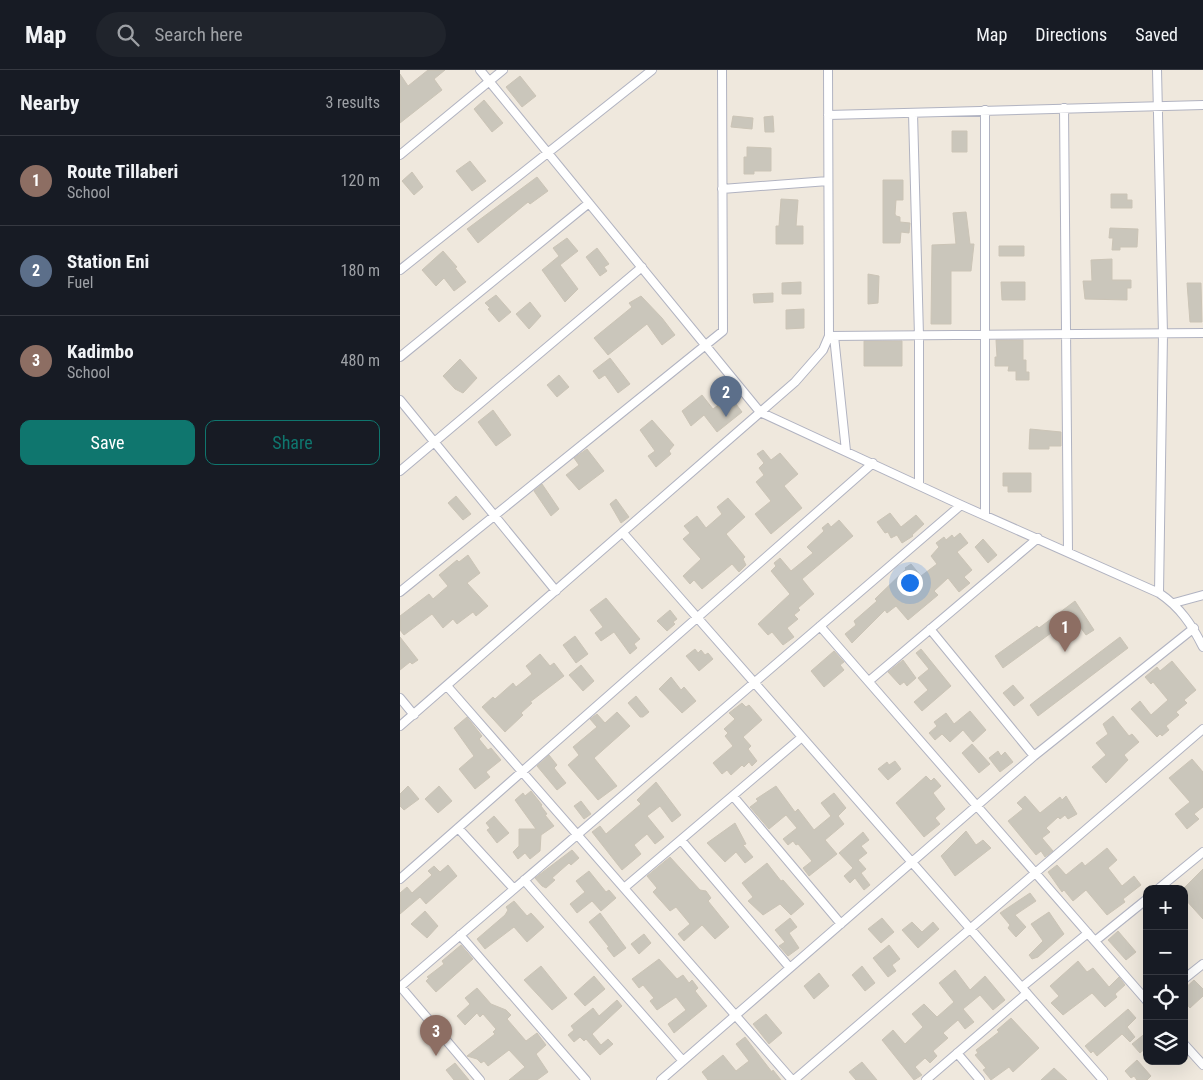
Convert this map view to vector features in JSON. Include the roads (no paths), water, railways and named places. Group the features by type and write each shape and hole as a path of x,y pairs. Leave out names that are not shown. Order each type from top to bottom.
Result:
{"street":[{"path":"480,70 760,412 961,505 1159,593 1174,603 1194,628 1203,647"},
{"path":"400,155 503,70"},
{"path":"400,270 652,70"},
{"path":"400,592 723,332 722,70"},
{"path":"828,70 828,181 832,336 846,451"},
{"path":"1157,70 1163,334 1159,593"},
{"path":"828,115 1158,104 1203,105"},
{"path":"1064,108 1068,551"},
{"path":"985,110 985,515"},
{"path":"913,113 920,336 919,484"},
{"path":"722,189 828,181"},
{"path":"400,357 589,203"},
{"path":"400,471 642,267"},
{"path":"832,336 1203,333"},
{"path":"400,726 795,382 823,350 832,336"},
{"path":"400,400 556,590"},
{"path":"400,879 873,463"},
{"path":"480,1080 400,986 961,505"},
{"path":"623,532 1103,1080"},
{"path":"869,681 1038,538"},
{"path":"1174,603 1203,595"},
{"path":"820,626 1143,996"},
{"path":"661,1080 1034,756 1194,628"},
{"path":"930,629 1034,756"},
{"path":"447,686 793,1080 1203,729"},
{"path":"400,698 414,714"},
{"path":"624,888 802,737"},
{"path":"733,796 841,924"},
{"path":"458,828 514,889"},
{"path":"681,840 790,968"},
{"path":"1163,885 1203,852"},
{"path":"524,880 683,1061"},
{"path":"1095,941 1143,901"},
{"path":"926,1080 1088,933"},
{"path":"460,935 586,1080"},
{"path":"1188,976 1203,964"},
{"path":"1188,1048 1203,1065"},
{"path":"957,1053 980,1080"}],"place":[{"name":"Station Eni","path":"726,417"},
{"name":"Route Tillaberi","path":"1065,652"},
{"name":"Kadimbo","path":"436,1056"}]}
